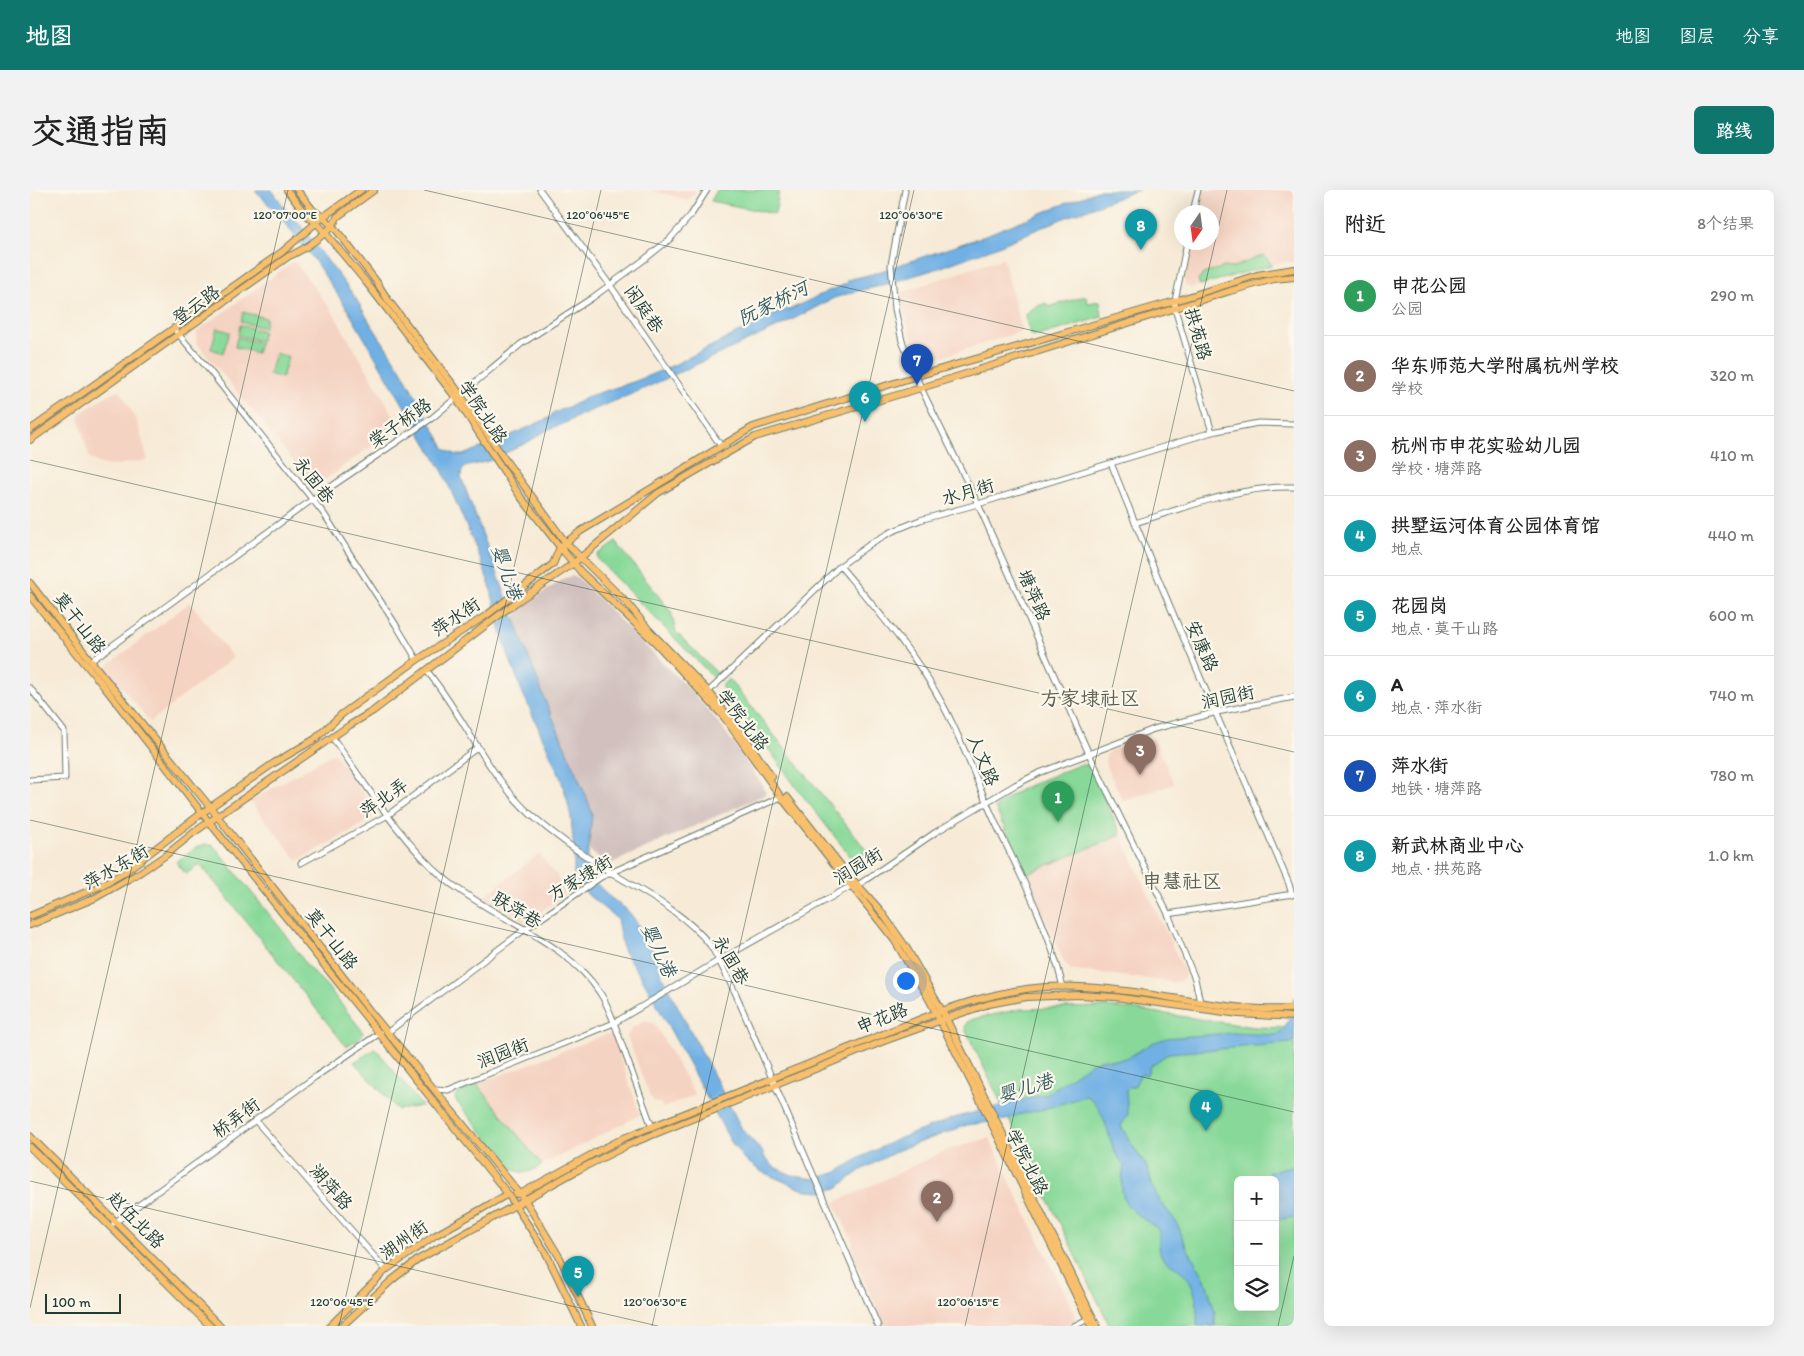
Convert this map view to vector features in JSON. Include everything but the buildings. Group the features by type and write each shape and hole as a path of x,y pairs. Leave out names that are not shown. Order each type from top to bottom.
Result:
{"main road":[{"name":"学院北路","path":"287,190 306,215 317,223 366,282 458,396"},
{"name":"学院北路","path":"297,190 313,210 332,226 376,281 574,563 707,694 781,797 855,885 880,910 906,947 942,1010 943,1019 977,1094 1097,1326"},
{"name":"登云路","path":"30,430 288,247 323,217 361,190"},
{"name":"登云路","path":"30,440 289,256 298,253 312,243 336,222 337,217 374,190"},
{"name":"萍水街","path":"202,813 274,763 315,739 342,714 417,660 487,615 553,564 563,545 581,531 753,427 1257,275 1294,269"},
{"name":"萍水街","path":"210,822 332,737 373,711 515,603 574,563 658,493 755,437 921,388 1239,289 1274,279 1294,277"},
{"name":"学院北路","path":"563,545 580,558 628,604 745,737 784,794 846,872 895,941 935,1013 943,1019 989,1105 995,1126 1089,1323"},
{"name":"莫干山路","path":"30,583 388,1032 525,1200 563,1264 592,1326"},
{"name":"莫干山路","path":"30,596 508,1194 546,1253 581,1326"},
{"name":"萍水东街","path":"30,916 98,887 122,874 202,813"},
{"name":"萍水东街","path":"30,925 95,898 166,855 210,822"},
{"name":"申花路","path":"508,1194 520,1194 600,1150 652,1127 942,1010 1017,990 1063,987 1117,989 1200,1002 1262,1009 1291,1009"},
{"name":"申花路","path":"516,1205 608,1154 884,1041 989,1004 1026,997 1115,996 1222,1013 1294,1017"},
{"name":"赵伍北路","path":"30,1136 220,1326"},
{"name":"赵伍北路","path":"30,1147 210,1326"},
{"name":"湖州街","path":"330,1326 386,1270 434,1236 508,1194"},
{"name":"湖州街","path":"342,1326 392,1280 419,1260 516,1205"}],"street":[{"name":"闲庭巷","path":"540,190 610,284 722,446"},
{"name":"棠子桥路","path":"91,661 313,499 406,437 432,418 521,344 592,298 670,239 691,215 707,190"},
{"name":"塘萍路","path":"905,190 891,265 902,341 921,388 978,504 1090,754 1168,914 1195,978 1200,1002"},
{"path":"1195,205 1198,190"},
{"name":"拱苑路","path":"1185,250 1175,309 1212,432"},
{"name":"永固巷","path":"174,329 313,499 351,555 417,660"},
{"name":"水月街","path":"707,694 840,566 873,542 891,532 920,520 1212,432 1258,423 1294,424"},
{"name":"安康路","path":"1111,463 1293,894"},
{"path":"1135,523 1255,489 1294,487"},
{"name":"人文路","path":"840,566 907,648 944,706 986,803 1029,892 1057,963 1063,987"},
{"name":"永固巷","path":"427,671 506,787 529,812 583,853 662,903 689,925 710,946 734,992 878,1326"},
{"path":"30,688 64,731 65,778 30,780"},
{"name":"润园街","path":"435,1089 448,1090 614,1023 718,961 855,885 936,832 1015,785 1039,773 1154,729 1217,712 1294,697"},
{"name":"联萍巷","path":"332,737 388,815 422,858 445,879 474,900 566,956 584,973 600,993 614,1023 652,1127"},
{"name":"萍北弄","path":"301,863 388,815 478,747"},
{"name":"方家埭街","path":"388,1032 524,930 601,877 781,797"},
{"path":"1168,914 1293,894"},
{"name":"桥弄街","path":"110,1226 380,1033"},
{"path":"445,1101 448,1090"},
{"name":"湖萍路","path":"256,1121 386,1270"},
{"path":"1074,1326 1089,1323"}],"shaded area":[{"path":"652,190 696,190 688,200"},
{"path":"1203,190 1294,190 1294,262 1283,262 1191,288 1185,285 1184,278 1190,250 1219,250 1219,205 1200,205"},
{"path":"1003,258 1022,331 919,364 899,293"},
{"path":"294,261 332,311 400,426 320,483 313,483 309,480 196,342 196,332"},
{"path":"119,389 137,421 148,460 109,466 98,463 89,457 79,414"},
{"path":"573,576 578,578 695,695 725,731 763,786 766,792 764,795 612,863 606,863 584,847 512,624 519,609 565,578"},
{"path":"190,602 233,658 150,722 106,667"},
{"path":"1154,738 1174,784 1123,801 1106,766 1107,754 1111,750"},
{"path":"334,753 373,807 373,815 365,823 298,861 250,801"},
{"path":"1121,835 1185,973 1184,978 1180,981 1173,982 1071,970 1064,962 1026,874"},
{"path":"539,854 556,874 565,894 526,923 480,900"},
{"path":"645,1021 654,1023 695,1095 663,1108 660,1103 656,1103 650,1097 627,1036 632,1028"},
{"path":"607,1034 613,1036 640,1115 542,1165 477,1084"},
{"path":"989,1138 1074,1312 1074,1323 1068,1326 885,1326 854,1258 853,1242 834,1203 947,1150"}],"green space":[{"path":"717,190 779,190 775,214 711,201"},
{"path":"1264,255 1272,265 1200,285 1198,281 1203,274 1224,267 1231,268"},
{"path":"1086,296 1088,303 1100,301 1102,317 1038,336 1031,335 1026,317 1027,313 1033,308 1046,303 1048,307"},
{"path":"243,312 266,318 264,328 241,322"},
{"path":"240,325 263,331 261,341 238,335"},
{"path":"217,328 230,332 223,353 211,349"},
{"path":"237,337 260,343 257,353 235,347"},
{"path":"275,353 288,357 282,378 269,374"},
{"path":"616,542 671,612 676,632 718,674 714,678 598,560 597,555"},
{"path":"729,679 876,862 861,864 854,861 721,686"},
{"path":"1079,765 1086,765 1091,768 1121,835 1026,874 995,808 1024,788"},
{"path":"206,844 214,846 282,930 308,967 326,985 361,1029 363,1033 359,1039 346,1046 200,864 186,874 176,862 195,848"},
{"path":"1103,1007 1132,1009 1253,1027 1294,1028 1294,1326 1110,1326 966,1031 965,1026 968,1021 1021,1009"},
{"path":"375,1049 422,1106 398,1110 354,1062"},
{"path":"477,1084 542,1165 529,1172 514,1170 457,1102 455,1097 457,1094"}],"water":[{"path":"255,190 272,190 286,210 298,222 355,297 400,368 445,449 457,455 463,455 551,417 552,414 586,397 636,381 674,365 775,314 786,309 789,310 846,284 847,280 872,274 973,240 1100,190 1138,190 936,269 834,298 782,325 639,391 549,429 492,460 465,467 461,477 545,700 589,803 592,814 587,865 588,875 633,917 656,956 663,978 742,1129 774,1167 792,1175 815,1179 837,1172 861,1157 898,1139 957,1117 1046,1094 1090,1064 1103,1059 1118,1060 1129,1057 1152,1043 1167,1038 1231,1033 1274,1035 1281,1033 1288,1022 1294,997 1294,1040 1291,1043 1169,1053 1150,1066 1147,1075 1141,1074 1134,1087 1129,1087 1126,1091 1128,1114 1121,1126 1145,1163 1150,1175 1151,1185 1160,1201 1177,1223 1184,1242 1205,1279 1215,1311 1215,1326 1197,1326 1197,1304 1190,1282 1181,1271 1162,1257 1159,1247 1159,1230 1134,1212 1125,1201 1122,1189 1124,1165 1115,1152 1101,1113 1092,1100 1086,1096 1017,1115 1006,1120 967,1125 899,1150 861,1170 837,1188 823,1192 806,1191 762,1172 745,1160 731,1142 645,983 623,950 617,919 588,895 574,877 571,817 561,779 521,689 501,632 490,586 480,558 443,472 346,307 312,257 282,219"},
{"path":"1294,1165 1294,1217 1279,1219 1279,1176 1269,1176 1269,1172"}],"place":[{"name":"新武林商业中心","path":"1141,250"},
{"name":"萍水街","path":"917,385"},
{"name":"A","path":"865,422"},
{"name":"杭州市申花实验幼儿园","path":"1140,775"},
{"name":"申花公园","path":"1058,822"},
{"name":"拱墅运河体育公园体育馆","path":"1206,1131"},
{"name":"华东师范大学附属杭州学校","path":"937,1222"},
{"name":"花园岗","path":"578,1297"}],"district":[{"name":"方家埭社区","path":"1090,698"},
{"name":"申慧社区","path":"1182,881"}],"water label":[{"name":"阮家桥河","path":"773,303"},
{"name":"婴儿港","path":"507,572"},
{"name":"婴儿港","path":"659,950"},
{"name":"婴儿港","path":"1025,1088"}]}
